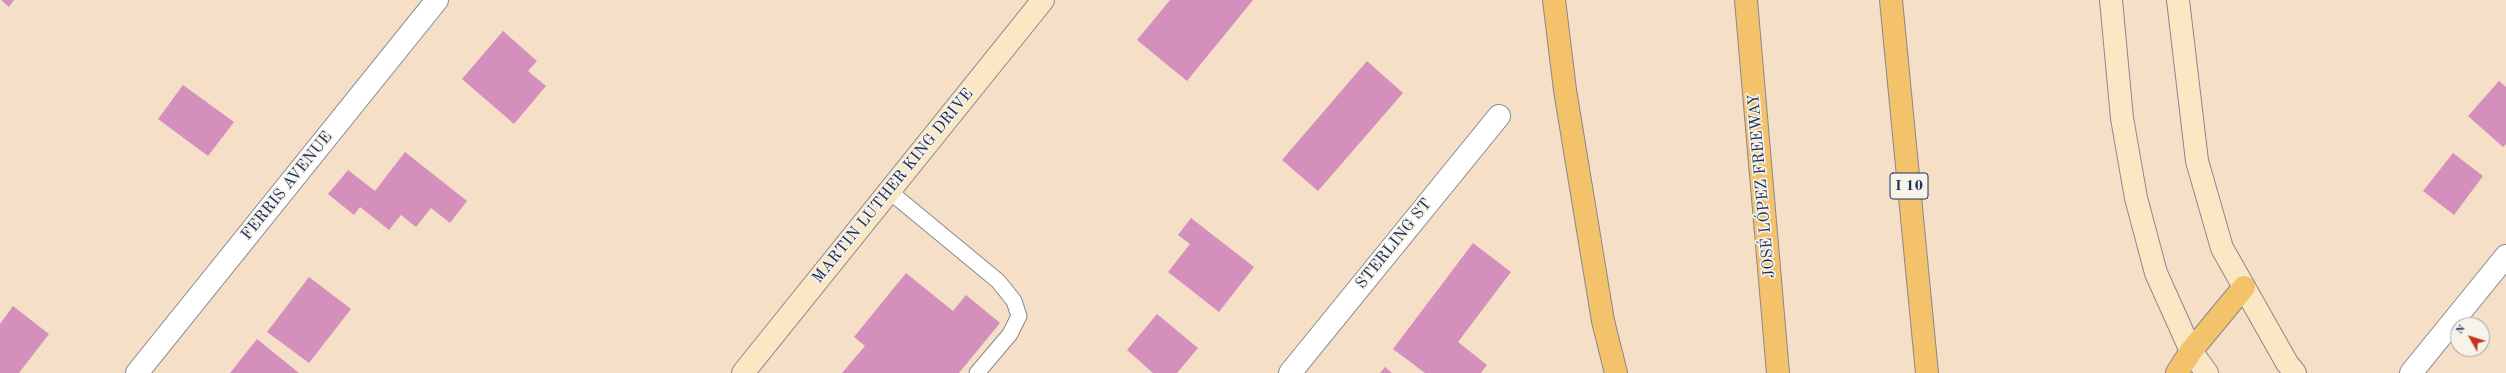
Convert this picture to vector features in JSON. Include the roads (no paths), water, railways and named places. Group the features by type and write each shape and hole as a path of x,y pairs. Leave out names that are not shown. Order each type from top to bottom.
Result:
{"highway":[{"path":"1554,0 1565,90 1603,321 1616,373"},
{"name":"JOSÉ LÓPEZ FREEWAY","path":"1746,0 1778,373"},
{"name":"I 10","path":"1891,0 1927,373"},
{"path":"2177,373 2191,351 2244,287"}],"main road":[{"name":"MARTIN LUTHER KING DRIVE","path":"743,373 1043,0"},
{"path":"2111,0 2122,118 2136,198 2156,273 2191,351 2207,373"},
{"path":"2178,0 2197,161 2222,248 2294,373"}],"street":[{"name":"FERRIS AVENUE","path":"137,373 437,0"},
{"name":"STERLING ST","path":"1290,373 1499,116"},
{"path":"2411,373 2506,256"}],"lane":[{"path":"889,191 998,281 1014,301 1019,316 1010,334 976,373"}]}
